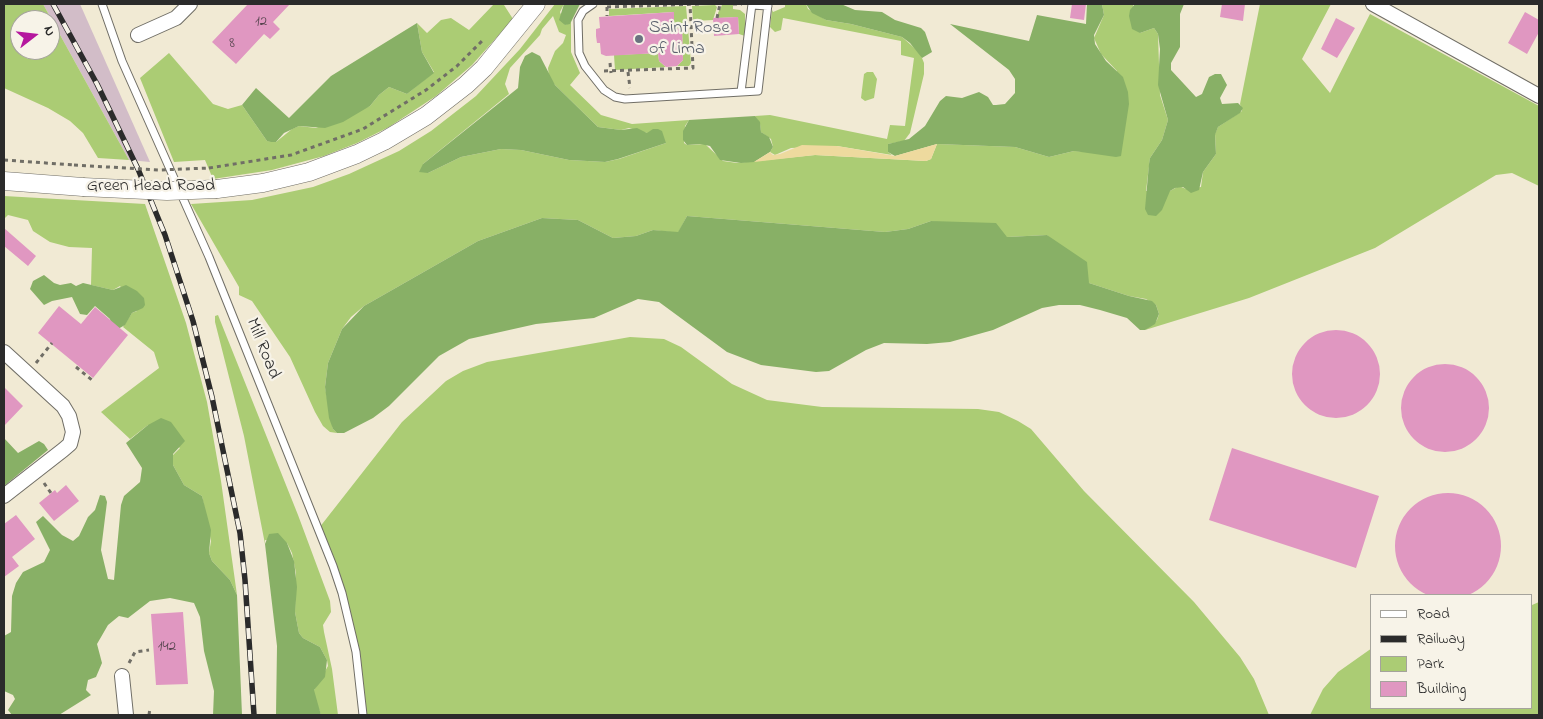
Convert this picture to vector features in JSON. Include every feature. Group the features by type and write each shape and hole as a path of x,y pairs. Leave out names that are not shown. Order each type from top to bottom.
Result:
{"street":[{"path":"138,35 176,18 190,4"},
{"name":"Green Head Road","path":"4,181 168,191 263,183 309,172 357,154 384,141 426,116 466,85 484,68 536,4"},
{"path":"1373,4 1539,96"},
{"path":"4,352 63,406 69,416 73,432 70,444 4,496"},
{"path":"122,676 126,715"}],"lane":[{"name":"Mill Road","path":"102,4 122,61 212,266 328,551 342,593 351,629 363,715"},
{"path":"593,4 583,11 578,20 577,34 580,58 607,93 619,98 631,98 741,92 758,91 768,5 752,4 741,92"}],"path":[{"path":"599,67 605,73 693,68 690,4"},
{"path":"607,16 606,5 699,4"},
{"path":"716,18 720,4"},
{"path":"4,160 152,170 209,168 291,154 363,129 426,90 457,66 486,36"},
{"path":"692,47 700,47"},
{"path":"610,63 610,73"},
{"path":"628,72 631,98"},
{"path":"28,373 52,344"},
{"path":"76,367 92,380 94,378"},
{"path":"122,676 134,652 149,650"},
{"path":"149,715 150,708"}],"shaded area":[{"path":"43,4 80,4 150,162 129,160 60,35 60,10 46,10"}],"green space":[{"path":"4,4 43,4 46,10 10,10 10,60 60,60 60,35 129,160 98,158 83,133 70,121 48,108 4,88"},
{"path":"494,4 504,5 513,19 472,65 436,96 389,127 357,143 324,156 272,170 213,179 205,160 174,162 140,78 169,53 213,104 228,109 242,105 267,141 276,142 292,129 299,126 316,128 370,106 389,87 407,94 434,72 422,52 417,23 427,33 441,20 451,18 469,30"},
{"path":"555,4 564,4 560,12 565,25 571,22 571,52 580,73 570,85 601,115 632,124 689,120 685,126 684,143 687,145 705,144 723,161 737,163 815,155 926,161 931,159 937,144 1015,147 1049,157 1074,151 1089,152 1117,71 1101,54 1094,38 1104,15 1102,4 1135,4 1133,5 1140,33 1154,28 1158,34 1160,95 1168,120 1162,140 1150,158 1146,191 1170,191 1179,186 1186,189 1201,187 1203,172 1216,154 1215,134 1218,127 1242,111 1240,104 1260,4 1331,4 1302,59 1330,93 1370,14 1539,106 1539,186 1512,173 1496,175 1375,248 1249,298 1145,330 1157,320 1159,314 1156,305 1146,299 1129,296 1089,283 1047,235 1007,237 931,221 908,229 885,232 687,216 678,233 653,230 636,236 613,238 578,220 542,218 478,241 364,306 351,317 342,329 328,363 325,387 333,429 337,433 330,432 323,426 315,412 290,357 252,301 239,295 239,287 191,204 252,200 313,187 349,174 399,151 431,131 476,96 520,49","holes":["553,16 559,32 566,35 563,43 555,51 548,68 549,78 555,85 598,127 621,130 629,128 647,133 666,143 605,162 569,160 521,150 501,149 461,157 428,173 423,164 509,94 505,84 510,68 540,35 542,29"]},
{"path":"564,4 580,4 570,24 565,25 559,20"},
{"path":"785,4 806,4 808,9 826,20 851,24 902,37 920,53 924,63 924,74 910,133 904,141 888,144 888,152 892,155 837,146 791,148 775,155 770,152 773,147 771,139 761,132 760,124 755,116 770,115 887,139 890,125 905,126 914,58 901,55 901,41 783,18 781,30 775,32 770,27 772,10 773,12 785,7"},
{"path":"806,4 841,4 855,10 882,12 895,20 921,28 925,32 932,52 922,58 910,43 902,37 851,24 826,20 812,13"},
{"path":"1087,4 1102,4 1104,15 1094,35 1095,44 1106,61 1123,77 1128,92 1129,104 1121,156 1116,157 1074,151 1049,157 1015,147 937,144 895,156 888,152 888,144 909,139 925,126 940,101 946,96 962,98 979,92 988,97 993,105 996,105 1005,104 1015,93 1015,79 1009,70 950,24 1029,41 1037,15 1086,24"},
{"path":"1135,4 1184,4 1180,14 1180,47 1171,63 1171,70 1196,97 1202,94 1209,77 1221,74 1227,85 1220,98 1222,104 1238,103 1243,108 1240,113 1218,127 1215,135 1216,154 1203,172 1199,190 1191,193 1183,187 1170,191 1162,210 1156,216 1148,215 1145,209 1149,164 1150,158 1162,140 1168,120 1158,85 1160,49 1158,34 1154,28 1140,33 1132,29 1129,16 1130,10"},
{"path":"715,5 717,7 713,20 693,21 692,6"},
{"path":"722,5 733,5 733,9 740,10 745,14 745,36 739,34 738,17 718,18"},
{"path":"686,6 691,63 689,66 677,66 683,60 682,28 674,29 674,12 609,16 609,9"},
{"path":"417,23 422,52 434,73 407,94 389,87 370,106 343,122 325,128 299,126 284,133 276,142 267,141 242,105 256,88 289,118 331,76"},
{"path":"532,52 540,56 555,85 598,127 621,130 637,128 647,133 653,129 658,129 662,131 666,143 605,162 569,160 521,150 501,149 461,157 428,173 419,172 423,164 518,88 520,67 525,56"},
{"path":"658,53 659,61 666,67 615,70 614,55"},
{"path":"873,72 877,79 874,98 865,101 861,98 864,74"},
{"path":"755,116 760,122 761,132 769,137 773,147 770,152 754,162 741,163 720,160 710,146 700,144 687,145 683,140 683,131 689,120"},
{"path":"4,196 145,204 186,323 207,402 221,481 237,595 230,580 212,561 209,553 211,541 202,496 184,485 173,465 173,455 180,448 148,425 130,439 101,412 159,368 154,352 123,327 132,313 137,311 120,286 113,290 91,285 92,248 69,247 50,242 33,231 28,220 8,215 4,219"},
{"path":"687,216 885,232 908,229 931,221 996,223 1007,237 1047,235 1087,262 1089,283 1129,296 1152,301 1156,305 1159,314 1155,324 1145,330 1140,330 1127,318 1080,305 1059,305 1042,308 993,330 950,342 927,344 884,343 866,350 829,371 816,372 761,365 727,352 659,302 638,299 594,318 536,324 469,339 439,356 389,406 373,418 344,433 337,433 333,429 329,418 325,387 328,363 342,329 364,306 478,241 542,218 578,220 613,238 636,236 653,230 678,232"},
{"path":"44,275 60,285 71,283 76,286 83,283 113,290 126,285 137,291 144,298 145,305 143,308 132,313 125,325 118,329 111,325 110,319 95,306 87,315 80,314 72,297 52,301 44,305 30,289 33,281"},
{"path":"218,315 298,515 330,601 331,612 323,625 332,669 338,715 321,715 314,696 314,690 328,666 320,647 303,638 299,633 295,612 296,573 292,553 287,543 265,540 265,544 244,436 215,322 215,316"},
{"path":"630,337 664,339 681,347 732,384 767,400 822,407 978,409 999,412 1018,421 1031,429 1084,491 1194,602 1240,657 1254,679 1269,715 363,715 350,622 319,528 402,422 446,381 463,371 487,362"},
{"path":"161,418 171,422 185,441 173,454 173,465 184,485 202,496 211,530 209,553 212,561 230,580 237,595 242,715 213,715 214,691 204,651 200,617 194,603 170,598 150,601 128,618 119,616 108,625 97,644 102,663 96,677 88,680 86,690 91,695 59,715 12,715 8,710 15,699 13,695 4,691 4,636 11,632 12,596 16,583 23,572 44,562 50,550 36,522 43,516 62,535 73,541 79,536 88,517 95,510 100,495 105,496 107,502 101,550 108,579 114,580 121,505 124,496 140,482 142,468 126,443 148,425"},
{"path":"4,438 18,453 39,441 48,450 4,486"},
{"path":"278,533 287,543 294,561 297,587 295,612 299,633 303,638 320,647 327,660 325,677 314,690 321,715 276,715 277,646 265,544 269,534"},
{"path":"1539,602 1539,715 1310,715 1323,689 1338,672 1370,649 1370,709 1533,709 1533,605"}],"sand":[{"path":"937,144 931,159 926,161 815,155 754,162 770,152 773,155 780,154 802,145 837,146 895,156"}],"building":[{"path":"248,4 290,4 273,22 280,29 270,39 264,34 236,64 212,42"},
{"path":"1072,4 1086,4 1084,20 1070,18"},
{"path":"1222,4 1245,4 1243,21 1220,17"},
{"name":"Saint Rose of Lima","path":"674,12 674,29 682,28 683,60 677,66 666,67 659,61 658,53 606,56 601,54 600,43 597,43 596,36 596,29 600,28 599,17"},
{"path":"1525,12 1539,20 1539,32 1527,54 1508,43"},
{"path":"738,17 739,34 714,36 713,18"},
{"path":"1336,18 1355,28 1337,58 1321,49"},
{"path":"4,228 36,256 28,266 4,246"},
{"path":"59,306 81,324 95,307 128,335 93,378 38,333"},
{"path":"1327,330 1345,330 1361,337 1373,349 1380,365 1380,383 1373,399 1361,411 1345,418 1327,418 1311,411 1299,399 1292,383 1292,365 1299,349 1311,337"},
{"path":"1445,364 1462,367 1476,377 1486,391 1489,408 1486,425 1476,439 1462,449 1445,452 1428,449 1414,439 1404,425 1401,408 1404,391 1414,377 1428,367"},
{"path":"4,387 23,406 4,426"},
{"path":"1232,448 1379,496 1356,568 1209,520"},
{"path":"66,485 79,501 54,521 39,503 55,490 57,493"},
{"path":"1438,494 1458,494 1478,502 1492,516 1500,536 1500,556 1492,576 1486,584 1470,594 1426,594 1418,590 1404,576 1396,556 1396,536 1404,516 1418,502"},
{"path":"16,515 35,539 12,557 19,566 4,577 4,524"},
{"path":"183,612 188,684 156,685 151,614"}],"railway":[{"path":"53,4 97,84 138,169 165,235 193,321 212,397 240,533 254,715"}],"place":[{"name":"Saint Rose of Lima","path":"639,39"}]}
